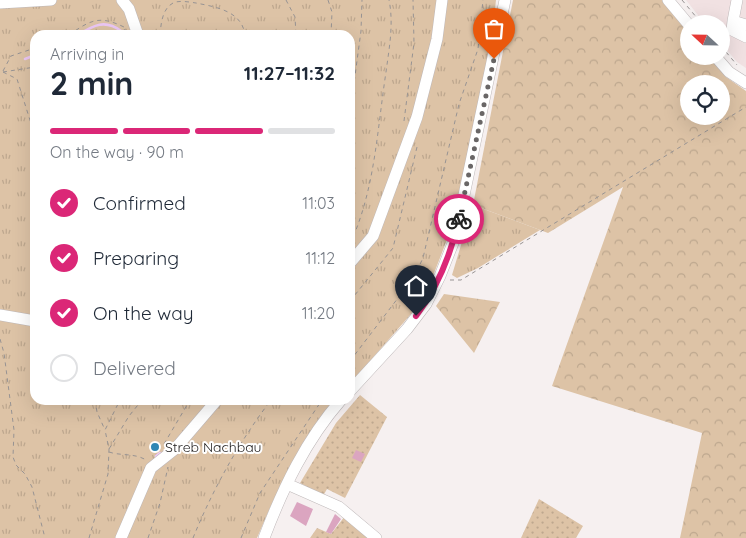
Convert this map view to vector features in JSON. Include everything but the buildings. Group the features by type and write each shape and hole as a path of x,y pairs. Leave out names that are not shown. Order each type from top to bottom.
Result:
{"street":[{"path":"0,4 50,0"},
{"path":"122,0 129,9 136,30"},
{"path":"355,257 372,236 430,76 442,0"},
{"path":"355,386 407,329 426,304 440,276 455,238 505,0"},
{"path":"668,0 681,15"},
{"path":"737,0 732,30 746,37"},
{"path":"733,22 746,25"},
{"path":"723,65 729,72 746,83"},
{"path":"0,315 30,320"},
{"path":"121,538 147,475 175,449 213,405"},
{"path":"264,538 287,484 310,439 337,405"},
{"path":"287,484 339,508 376,538"}],"path":[{"path":"286,0 296,17 296,30"},
{"path":"328,0 332,12 331,30"},
{"path":"355,76 361,31 362,0"},
{"path":"355,232 371,183 390,47 389,0"},
{"path":"410,133 404,119 414,43 413,0"},
{"path":"355,354 414,277 424,258 459,104 478,49 483,0"},
{"path":"682,0 694,15"},
{"path":"161,30 165,10 174,2 187,2 226,11 237,18 244,30"},
{"path":"79,30 97,20 109,20 126,29 124,30"},
{"path":"3,72 11,56 30,50"},
{"path":"730,56 739,67"},
{"path":"3,72 30,68"},
{"path":"3,72 17,80 30,120"},
{"path":"440,276 461,280 746,107"},
{"path":"355,296 393,248 418,144"},
{"path":"0,339 4,353 15,436 13,457 16,465 25,474 32,487 45,538"},
{"path":"89,538 105,490 109,452 105,430 96,412 95,405"},
{"path":"105,430 118,405"},
{"path":"109,449 138,405"},
{"path":"148,538 160,503 164,442 187,405"},
{"path":"193,538 210,497 258,417 268,405"},
{"path":"241,538 260,494 319,405"},
{"path":"109,452 119,456 140,456 162,462"}],"shaded area":[{"path":"686,0 746,0 746,68 737,62 730,54 730,15 698,15"}],"green space":[{"path":"0,0 496,0 491,44 452,227 431,281 411,314 355,378 355,30 30,30 30,405 332,405 301,448 273,501 257,538 0,538"},
{"path":"513,0 662,0 680,22 680,65 716,65 724,75 680,75 680,125 730,125 730,80 746,91 746,538 680,538 702,433 552,386 623,187 548,233 473,205"},
{"path":"473,205 540,230 478,268 457,278 452,275"},
{"path":"444,294 500,302 474,353 436,306"},
{"path":"360,395 387,417 345,498 327,489 323,496 300,483 336,423 351,405 355,405 355,401"},
{"path":"539,499 583,526 576,538 521,538"},
{"path":"345,516 369,538 310,538 317,528 331,534"}],"waterway":[{"path":"86,30 105,24 120,30"},
{"path":"25,59 30,57"},
{"path":"157,459 156,456 160,453"}],"way so far":[{"path":"459,219 494,59"}],"place":[{"name":"Streb Nachbau","path":"155,447"}],"route":[{"path":"416,316 426,304 440,276 455,238 459,219"}]}
